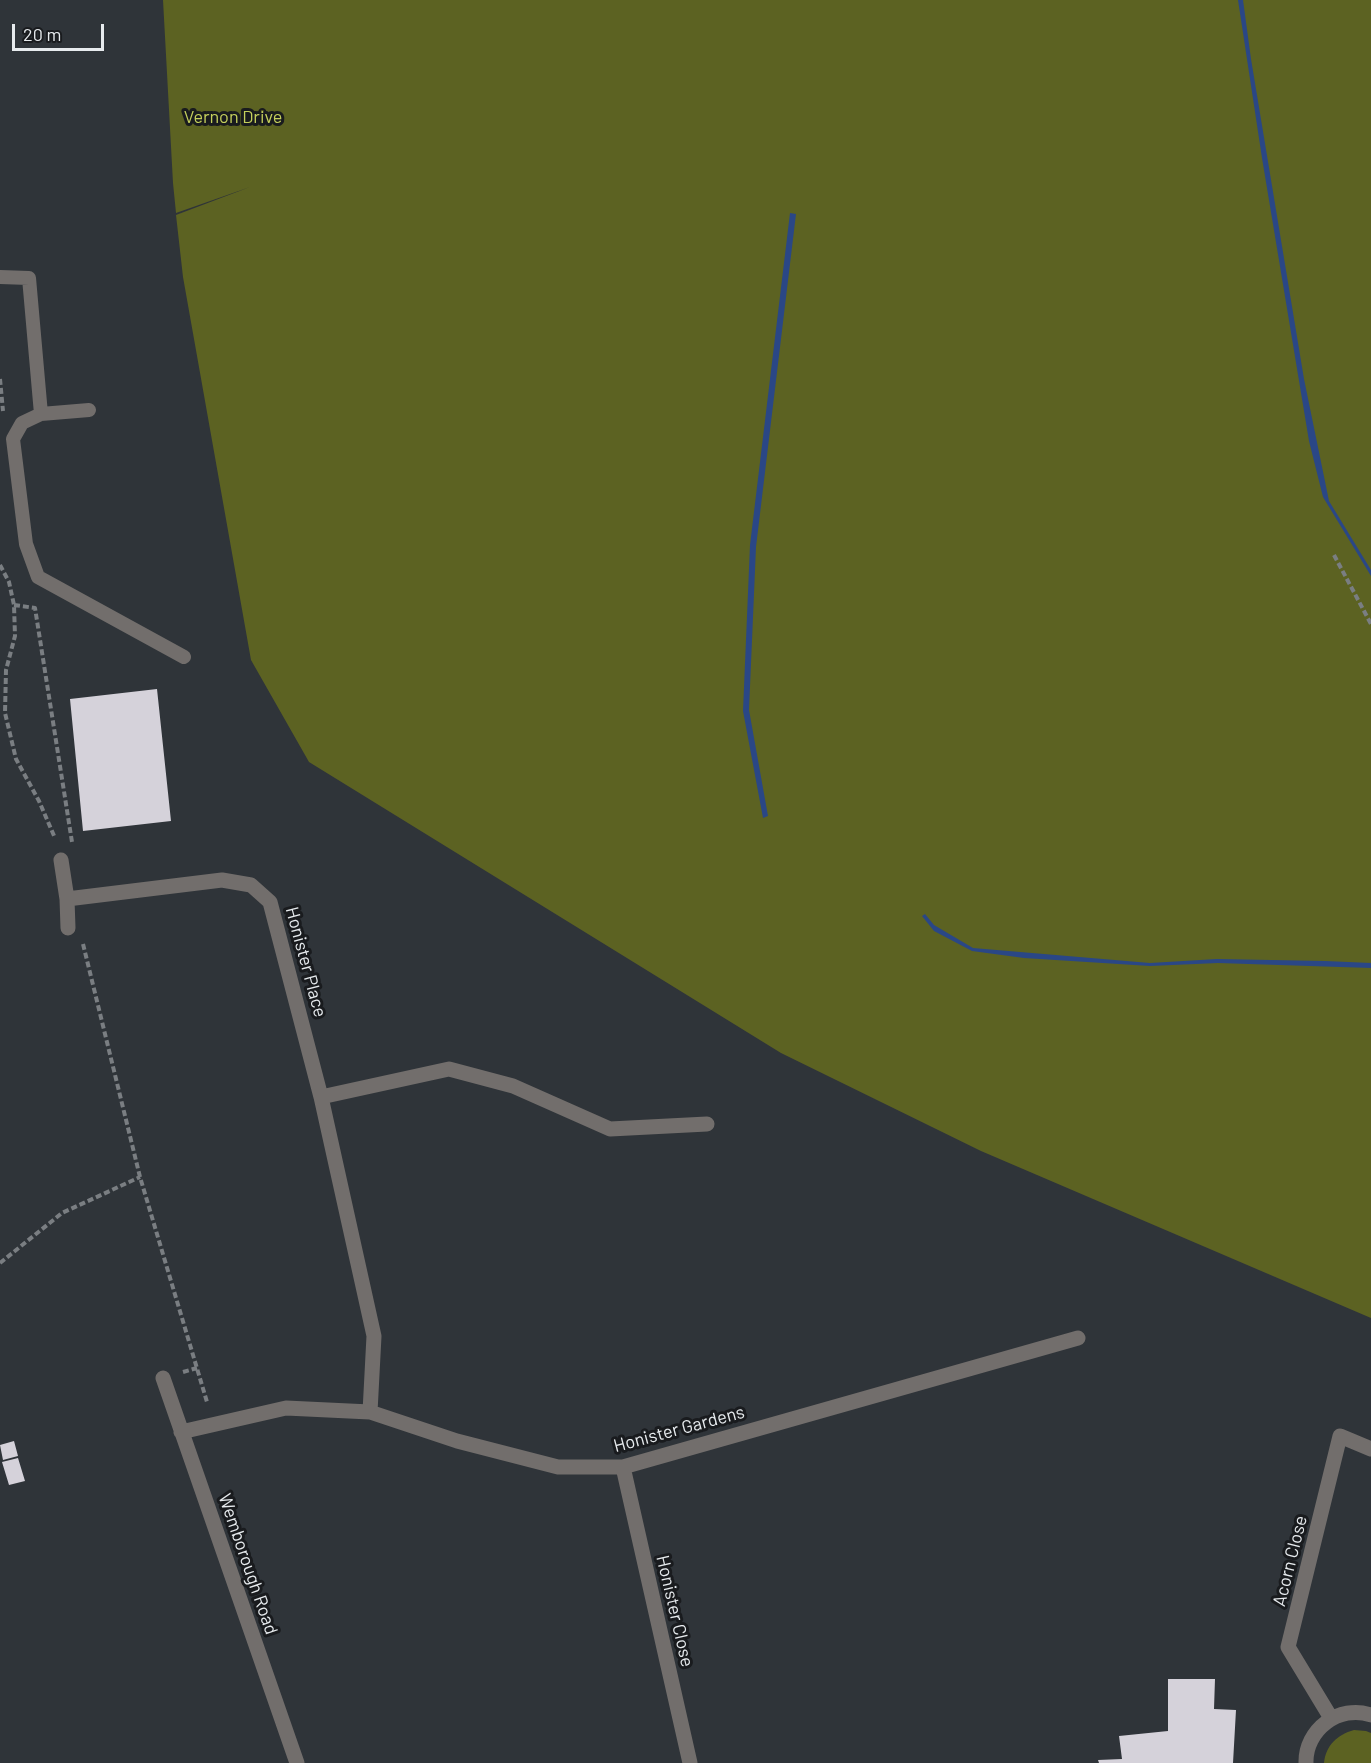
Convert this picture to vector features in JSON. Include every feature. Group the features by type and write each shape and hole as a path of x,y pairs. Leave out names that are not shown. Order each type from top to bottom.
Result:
{"street":[{"path":"61,860 67,899 68,928"},
{"name":"Honister Place","path":"67,899 222,880 251,885 270,902 321,1097 374,1336 370,1412"},
{"path":"321,1097 449,1069 513,1086 610,1129 707,1124"},
{"name":"Honister Gardens","path":"181,1432 286,1408 370,1412 457,1441 558,1467 622,1467 1078,1338"},
{"name":"Wemborough Road","path":"163,1377 297,1763"},
{"name":"Acorn Close","path":"1331,1718 1288,1647 1340,1436 1371,1449"},
{"name":"Honister Close","path":"622,1467 690,1763"},
{"path":"1306,1763 1309,1743 1318,1729 1331,1718 1347,1713 1371,1714"}],"lane":[{"path":"0,277 29,278 41,414"},
{"path":"89,410 41,414 22,423 13,440 26,544 39,578 184,657"}],"path":[{"path":"0,379 2,416"},
{"path":"1334,555 1371,624"},
{"path":"0,565 9,582 14,605 15,636 6,670 5,713 16,759 39,801 59,847 61,860"},
{"path":"14,605 35,608 72,846"},
{"path":"81,937 140,1177 207,1402"},
{"path":"0,1263 62,1213 140,1177"}],"green space":[{"name":"Vernon Drive","path":"163,0 1371,0 1371,1318 981,1151 781,1053 309,762 251,660 183,277 176,215 250,187 176,213"},
{"path":"1354,1730 1371,1733 1371,1763 1324,1763 1327,1751 1333,1742"}],"water":[{"path":"1238,0 1243,0 1304,379 1329,501 1371,570 1371,576 1323,497 1309,441"},
{"path":"790,213 796,214 756,547 749,710 768,816 763,818 743,711 750,545"},
{"path":"925,914 934,925 973,948 1150,963 1217,959 1325,961 1371,963 1371,968 1218,963 1150,966 1024,958 972,951 934,931 922,916"}],"building":[{"path":"157,689 171,821 83,831 70,699"},
{"path":"14,1441 18,1456 3,1460 0,1445"},
{"path":"18,1458 25,1481 9,1485 2,1462"},
{"path":"1168,1679 1215,1679 1214,1709 1236,1710 1233,1763 1099,1763 1098,1760 1122,1759 1119,1736 1168,1731"}]}
